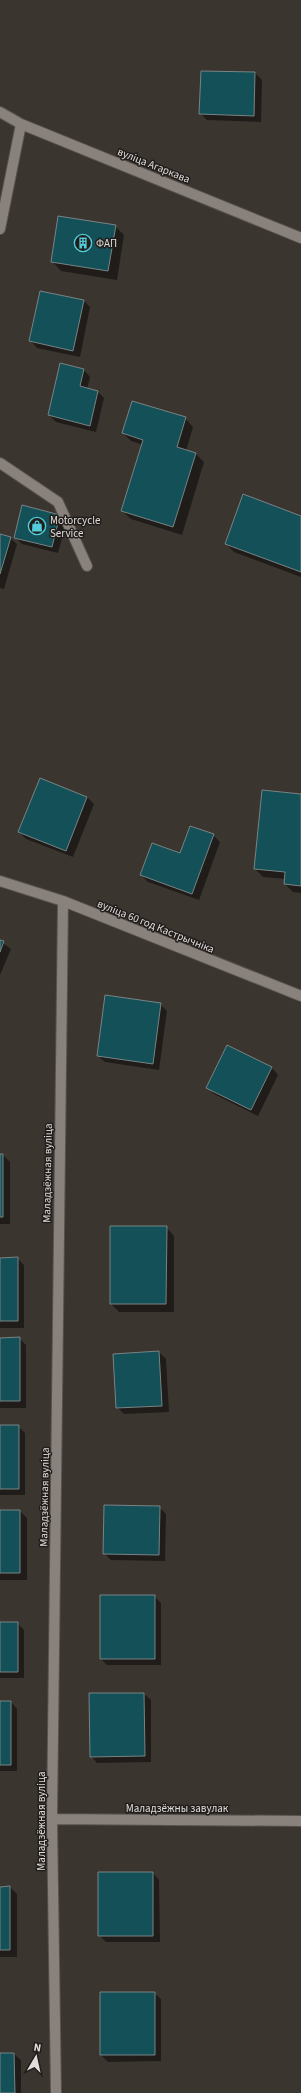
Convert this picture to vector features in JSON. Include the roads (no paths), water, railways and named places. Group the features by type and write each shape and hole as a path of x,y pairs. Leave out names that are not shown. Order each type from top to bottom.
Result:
{"street":[{"name":"вуліца Агаркава","path":"0,112 21,124 301,238"},
{"path":"0,229 21,124"},
{"path":"0,463 58,502 87,566"},
{"name":"вуліца 60 год Кастрычніка","path":"0,880 63,901 301,996"},
{"name":"Маладзёжная вуліца","path":"56,2093 52,1819 63,901"},
{"name":"Маладзёжны завулак","path":"52,1819 301,1821"}],"place":[{"name":"ФАП","path":"83,243"},
{"name":"Motorcycle Service","path":"37,526"}]}
